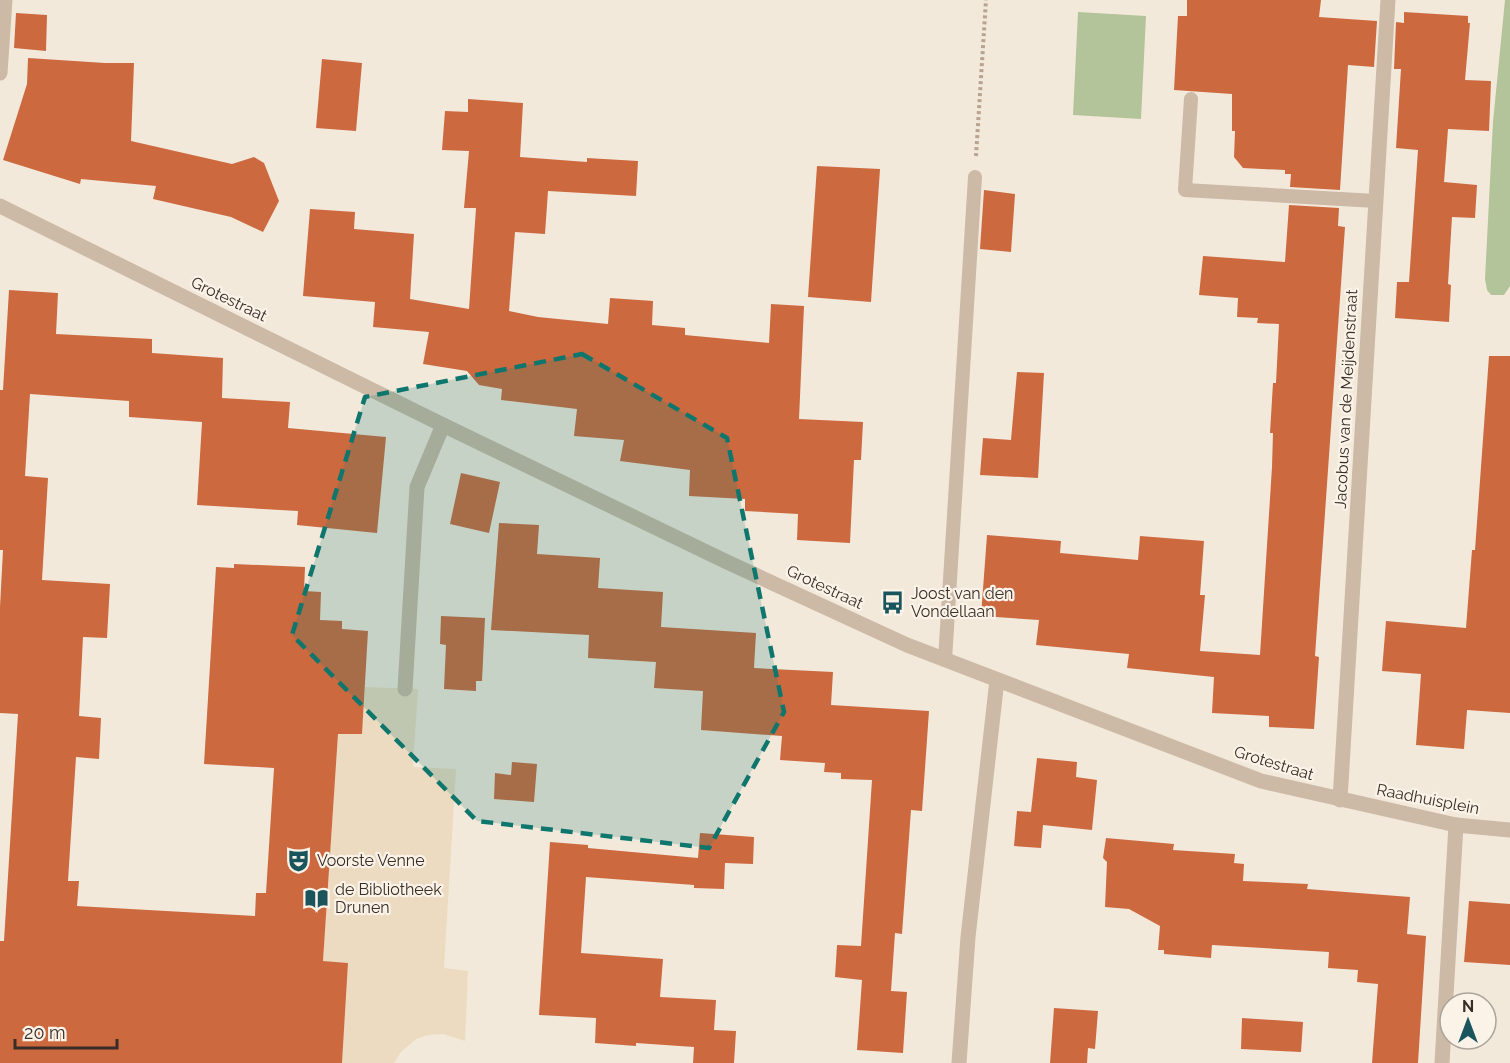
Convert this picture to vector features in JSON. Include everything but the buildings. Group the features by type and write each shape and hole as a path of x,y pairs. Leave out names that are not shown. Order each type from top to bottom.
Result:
{"street":[{"path":"0,73 5,0"},
{"name":"Jacobus van de Meijdenstraat","path":"1340,800 1388,0"},
{"name":"Grotestraat","path":"0,206 442,425 727,562 907,645 1261,781 1340,800"},
{"path":"405,689 417,487 442,425"},
{"path":"959,1063 969,925 997,680"},
{"name":"Raadhuisplein","path":"1340,800 1456,825 1510,830"},
{"path":"1442,1063 1456,825"}],"lane":[{"path":"1191,99 1185,190 1376,201"},
{"path":"945,660 975,177"}],"path":[{"path":"975,177 986,0"}],"highlighted area":[{"path":"582,354 727,438 784,712 709,848 477,821 292,635 365,397"}],"green space":[{"path":"1505,0 1510,0 1510,286 1504,295 1491,295 1487,290 1485,279 1493,122"},
{"path":"1078,12 1146,16 1141,119 1073,115"}],"shaded area":[{"path":"365,687 418,689 413,767 456,769 444,968 468,971 465,1041 443,1034 428,1035 416,1039 401,1052 394,1063 342,1063 348,963 323,961 338,733 362,734"}],"place":[{"name":"Joost van den Vondellaan","path":"893,602"},
{"name":"Voorste Venne","path":"299,860"},
{"name":"de Bibliotheek Drunen","path":"317,898"}]}
